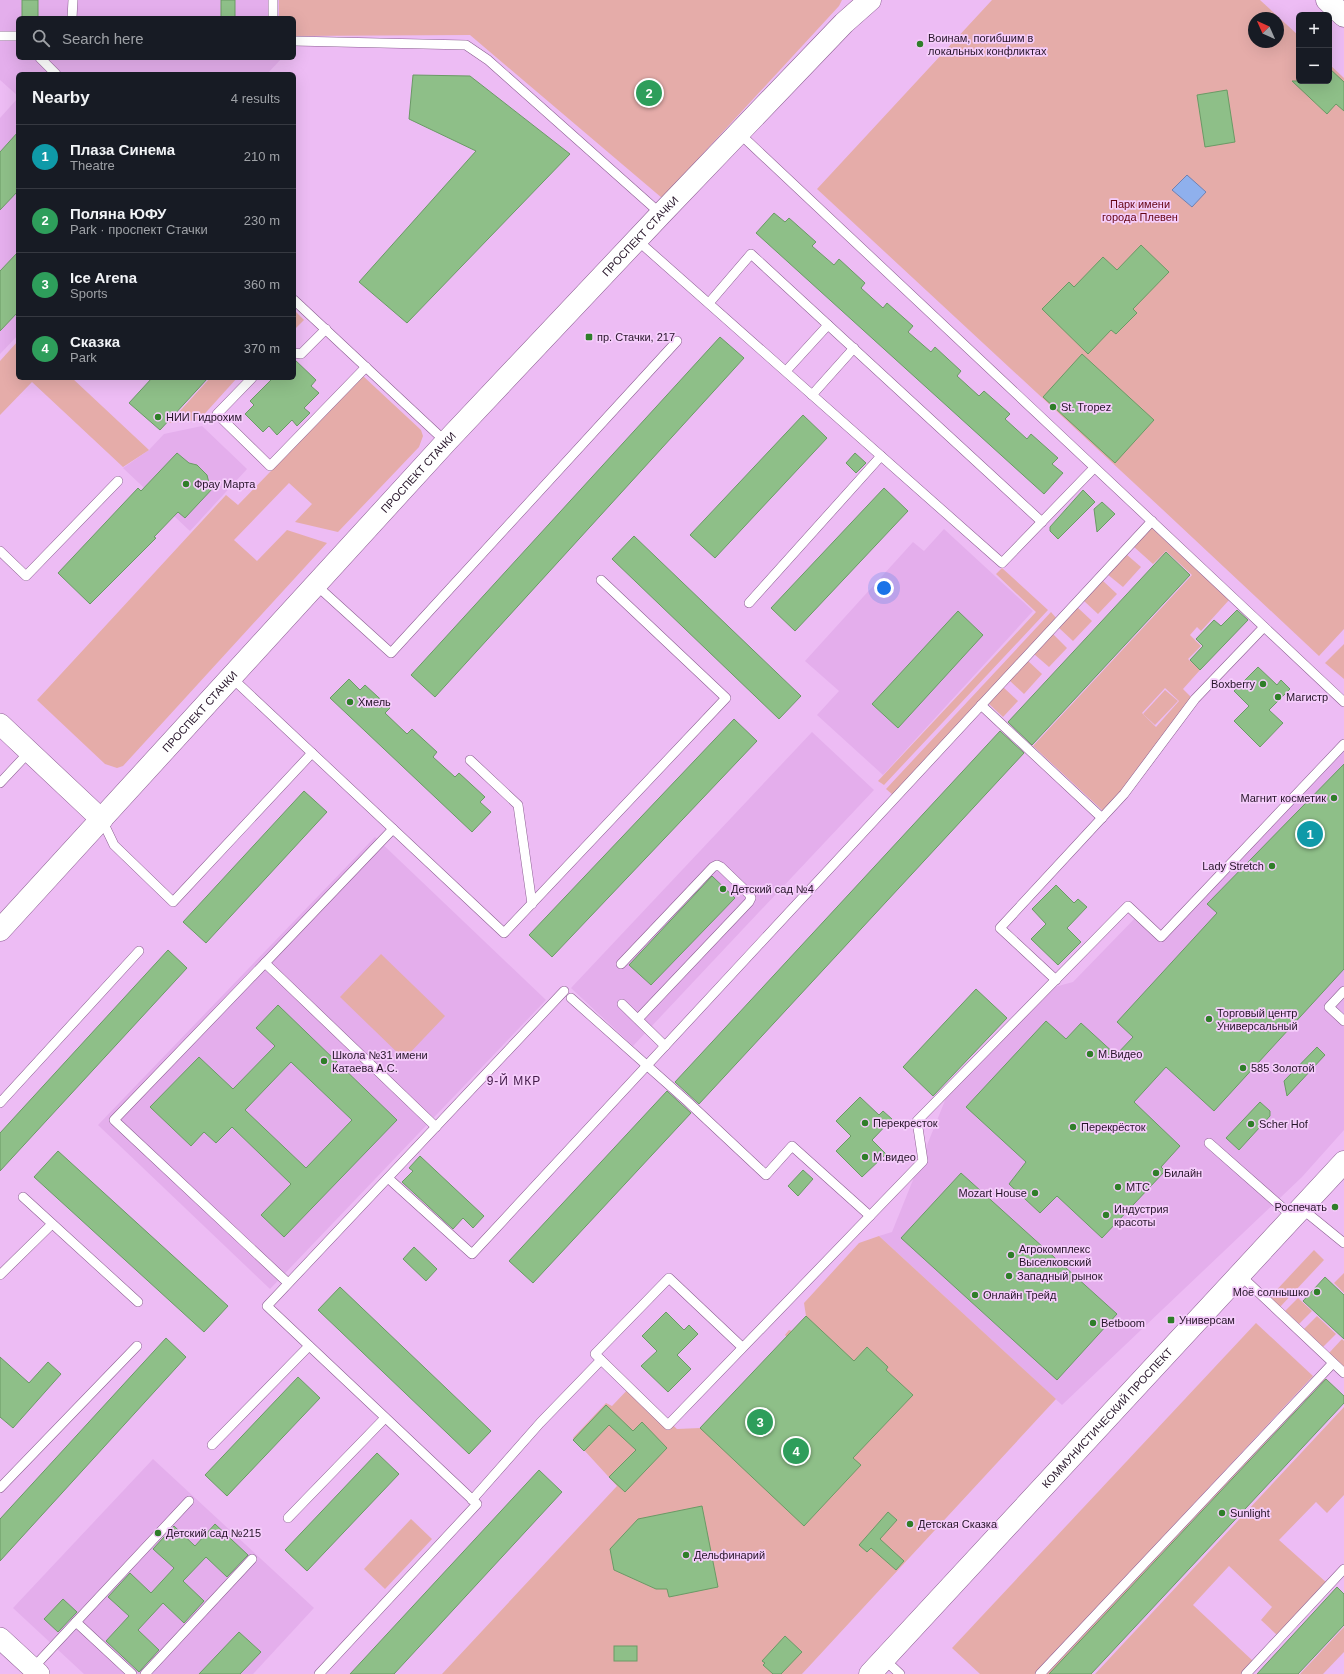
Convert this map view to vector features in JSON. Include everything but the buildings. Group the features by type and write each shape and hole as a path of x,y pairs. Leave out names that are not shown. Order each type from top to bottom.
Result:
{"main road":[{"name":"ПРОСПЕКТ СТАЧКИ","path":"844,23 858,0"},
{"name":"ПРОСПЕКТ СТАЧКИ","path":"0,930 232,678 446,442 844,23 870,0"},
{"path":"1327,0 1344,16"},
{"name":"КОММУНИСТИЧЕСКИЙ ПРОСПЕКТ","path":"877,1666 1344,1162"}],"street":[{"path":"0,724 102,820"},
{"path":"0,1638 36,1671"}],"lane":[{"path":"72,16 73,0"},
{"path":"273,0 273,16"},
{"path":"0,36 16,36"},
{"path":"296,42 466,45 488,60 661,214"},
{"path":"42,60 54,72"},
{"path":"739,133 1344,702"},
{"path":"637,240 1002,563 1094,468"},
{"path":"709,303 751,254 1042,522"},
{"path":"296,302 446,442"},
{"path":"786,371 828,325"},
{"path":"296,353 301,354 326,329"},
{"path":"316,585 391,653 677,341"},
{"path":"812,395 854,348"},
{"path":"250,380 217,414 270,466 366,367"},
{"path":"748,603 881,456"},
{"path":"0,551 26,576 118,481"},
{"path":"388,1178 472,1254 1152,521"},
{"path":"232,678 504,933 726,698 601,580"},
{"path":"1056,980 1000,928 1124,794 1195,699 1264,627"},
{"path":"982,705 1102,818"},
{"path":"742,1347 669,1278 595,1354 668,1425 923,1161 917,1121 1128,906 1161,937 1344,744"},
{"path":"0,783 30,752"},
{"path":"102,820 114,845 173,902 312,753"},
{"path":"470,760 518,805 532,904"},
{"path":"288,1284 114,1120 393,829"},
{"path":"621,964 713,867 717,865 721,867 749,894 751,898 749,902 638,1019"},
{"path":"0,1103 139,951"},
{"path":"266,963 436,1127"},
{"path":"1344,991 1329,1007 1344,1021"},
{"path":"318,1674 477,1504 267,1306 436,1127 568,995 688,1102 766,1175 792,1146 870,1216"},
{"path":"622,1004 665,1046"},
{"path":"1209,1143 1297,1212 1344,1243"},
{"path":"23,1197 138,1302"},
{"path":"0,1276 52,1224"},
{"path":"1240,1275 1344,1373"},
{"path":"0,1488 137,1346"},
{"path":"212,1446 309,1346"},
{"path":"472,1500 540,1423 601,1360"},
{"path":"1040,1674 1332,1362"},
{"path":"288,1518 385,1418"},
{"path":"36,1671 76,1622 189,1502"},
{"path":"144,1674 252,1559"},
{"path":"1246,1674 1344,1569"},
{"path":"76,1622 132,1674"},
{"path":"877,1666 900,1674"}],"shaded area":[{"path":"0,0 338,0 296,44 296,16 16,16 16,60 280,60 269,72 16,72 16,94 0,80"},
{"path":"16,100 16,337 0,354 0,118"},
{"path":"202,426 247,469 190,531 123,468 149,450 164,434"},
{"path":"944,529 1033,611 883,775 817,715 839,691 805,661 913,542 924,551"},
{"name":"Детский сад №4","path":"812,732 874,790 633,1046 571,988"},
{"path":"1344,747 1344,1130 1302,1177 1062,1405 879,1236 892,1232 946,1098 1047,989 1073,982 1139,914 1162,934"},
{"name":"Школа №31 имени Катаева А.С.","path":"375,837 546,1000 270,1289 98,1125"},
{"name":"Детский сад №215","path":"153,1459 314,1608 253,1674 84,1674 13,1608"}],"green space":[{"path":"279,0 842,0 839,6 662,198 470,35 296,36 296,16 279,16"},
{"name":"Парк имени города Плевен","path":"992,0 1260,0 1273,12 1248,12 1248,48 1284,48 1284,22 1296,33 1296,84 1332,84 1332,67 1344,78 1344,629 1319,656 817,189"},
{"path":"296,312 304,320 296,328"},
{"path":"16,343 16,380 74,380 149,450 123,467 32,382 0,415 0,361"},
{"path":"363,376 421,430 423,436 419,447 338,532 295,522 312,504 289,483 234,540 257,561 287,530 327,543 123,766 117,768 105,764 37,700 226,495 238,505"},
{"path":"208,380 235,380 199,420 169,423"},
{"path":"1151,527 1229,600 1201,631 1197,627 1190,635 1201,646 1188,659 1200,670 1183,689 1192,698 1121,791 1103,811 1033,746 1192,575 1166,551 1153,564 1133,546","holes":["1165,688 1179,701 1156,727 1142,713"]},
{"path":"1126,554 1141,567 1123,587 1107,574"},
{"path":"1002,568 1048,610 884,785 878,781 1036,612 996,574"},
{"path":"1102,580 1117,594 1098,614 1083,600"},
{"path":"1077,607 1092,621 1073,641 1058,627"},
{"path":"1051,612 1057,619 893,795 886,789"},
{"path":"1053,634 1067,648 1049,667 1034,654"},
{"path":"1344,644 1344,679 1325,663"},
{"path":"1027,660 1042,674 1024,694 1009,680"},
{"path":"1003,687 1018,701 1003,717 988,703"},
{"path":"1165,690 1178,701 1155,725 1143,714"},
{"path":"381,954 445,1016 404,1059 340,997"},
{"path":"879,1236 1056,1399 802,1674 442,1674 617,1486 573,1438 606,1403 612,1406 631,1386 677,1429 700,1428 787,1337 785,1335 789,1330 792,1331 806,1316 804,1303 859,1243"},
{"path":"1314,1250 1324,1260 1280,1307 1270,1297"},
{"path":"1344,1273 1344,1293 1334,1283"},
{"path":"1298,1298 1312,1311 1299,1324 1285,1311"},
{"path":"1317,1316 1336,1334 1323,1347 1304,1329"},
{"path":"1256,1323 1313,1376 1035,1674 980,1674 952,1648"},
{"path":"1342,1339 1344,1341 1344,1367 1329,1353"},
{"path":"1323,1376 1325,1379 1049,1674 1043,1674"},
{"path":"1344,1407 1344,1495 1327,1513 1316,1502 1279,1540 1327,1583 1277,1635 1261,1620 1272,1607 1229,1566 1193,1605 1253,1661 1241,1674 1095,1674"},
{"path":"411,1519 432,1539 385,1589 364,1569"},
{"path":"1344,1627 1344,1652 1323,1674 1300,1674"}],"water":[{"path":"1187,175 1206,192 1192,207 1172,190"}],"place":[{"name":"Воинам, погибшим в локальных конфликтах","path":"920,44"},
{"name":"Поляна ЮФУ","path":"649,93"},
{"name":"пр. Стачки, 217","path":"589,337"},
{"name":"St. Tropez","path":"1053,407"},
{"name":"НИИ Гидрохим","path":"158,417"},
{"name":"Фрау Марта","path":"186,484"},
{"name":"Boxberry","path":"1263,684"},
{"name":"Магистр","path":"1278,697"},
{"name":"Хмель","path":"350,702"},
{"name":"Магнит косметик","path":"1334,798"},
{"name":"Плаза Синема","path":"1310,834"},
{"name":"Lady Stretch","path":"1272,866"},
{"name":"Детский сад №4","path":"723,889"},
{"name":"Торговый центр Универсальный","path":"1209,1019"},
{"name":"М.Видео","path":"1090,1054"},
{"name":"Школа №31 имени Катаева А.С.","path":"324,1061"},
{"name":"585 Золотой","path":"1243,1068"},
{"name":"Перекресток","path":"865,1123"},
{"name":"Scher Hof","path":"1251,1124"},
{"name":"Перекрёсток","path":"1073,1127"},
{"name":"М.видео","path":"865,1157"},
{"name":"Билайн","path":"1156,1173"},
{"name":"МТС","path":"1118,1187"},
{"name":"Mozart House","path":"1035,1193"},
{"name":"Роспечать","path":"1335,1207"},
{"name":"Индустрия красоты","path":"1106,1215"},
{"name":"Агрокомплекс Выселковский","path":"1011,1255"},
{"name":"Западный рынок","path":"1009,1276"},
{"name":"Моё солнышко","path":"1317,1292"},
{"name":"Онлайн Трейд","path":"975,1295"},
{"name":"Универсам","path":"1171,1320"},
{"name":"Betboom","path":"1093,1323"},
{"name":"Ice Arena","path":"760,1422"},
{"name":"Сказка","path":"796,1451"},
{"name":"Sunlight","path":"1222,1513"},
{"name":"Детская Сказка","path":"910,1524"},
{"name":"Детский сад №215","path":"158,1533"},
{"name":"Дельфинарий","path":"686,1555"}],"district":[{"name":"9-Й МКР","path":"514,1081"}]}
